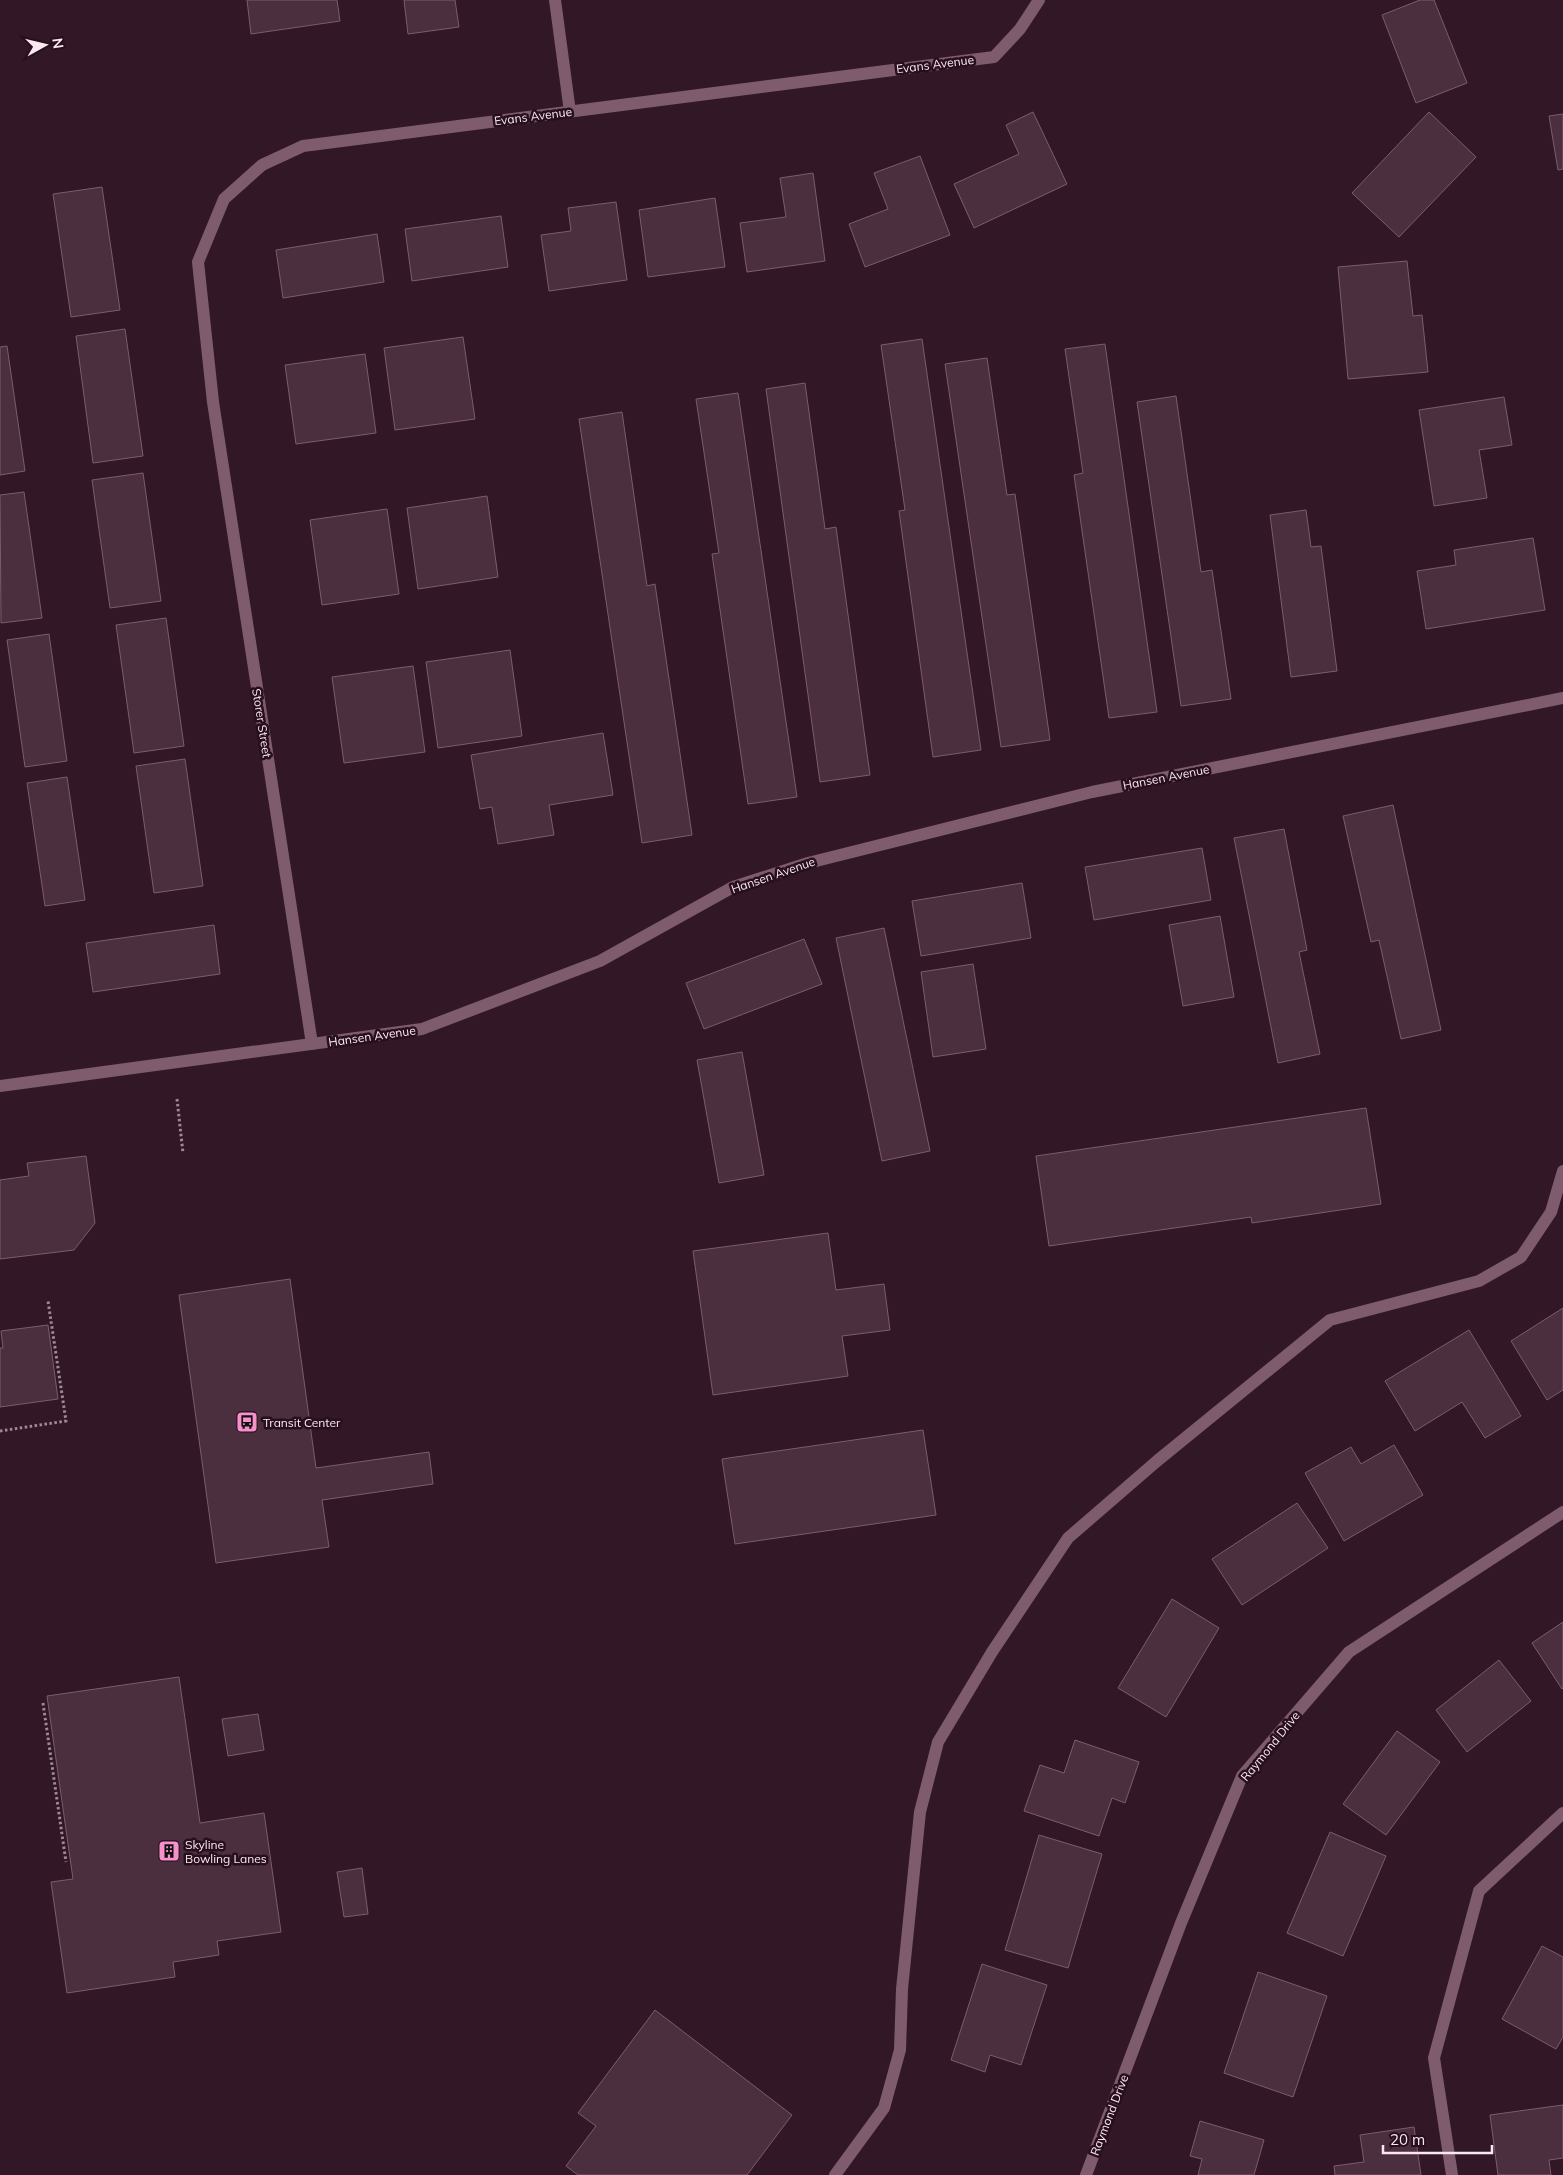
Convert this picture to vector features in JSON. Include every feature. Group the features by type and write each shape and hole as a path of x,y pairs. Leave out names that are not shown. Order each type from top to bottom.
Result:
{"street":[{"path":"555,0 570,112"},
{"name":"Evans Avenue","path":"213,402 198,262 224,199 262,165 303,146 994,56 1020,29 1040,0"},
{"name":"Storer Street","path":"213,402 312,1044"},
{"name":"Hansen Avenue","path":"0,1086 422,1029 600,961 733,887 808,863 1092,792 1563,698"},
{"path":"835,2175 884,2108 900,2050 902,1989 920,1812 938,1742 992,1652 1068,1538 1157,1461 1330,1320 1479,1281 1521,1257 1551,1212 1563,1171"},
{"name":"Raymond Drive","path":"1086,2175 1181,1923 1242,1776 1349,1652 1563,1512"},
{"path":"1452,2175 1434,2058 1479,1890 1563,1813"}],"path":[{"path":"177,1099 183,1153"},
{"path":"0,1431 66,1421 48,1301"},
{"path":"43,1703 66,1862"}],"building":[{"path":"247,0 337,0 340,21 251,34"},
{"path":"404,0 455,0 459,27 408,34"},
{"path":"1420,0 1434,0 1467,83 1416,103 1382,15"},
{"path":"1033,112 1067,184 974,228 954,184 1019,154 1006,125"},
{"path":"1429,112 1476,157 1399,237 1352,193"},
{"path":"1563,114 1563,169 1558,170 1549,116"},
{"path":"920,156 950,235 865,267 849,224 888,209 874,173"},
{"path":"813,173 825,261 747,272 740,223 786,217 780,178"},
{"path":"102,187 120,310 71,317 53,194"},
{"path":"715,198 725,267 648,277 639,210"},
{"path":"616,202 627,280 549,291 541,235 571,231 568,208"},
{"path":"501,216 508,267 412,281 405,229"},
{"path":"377,234 384,282 283,298 276,250"},
{"path":"1407,261 1413,316 1422,315 1428,372 1348,379 1338,267"},
{"path":"125,329 143,456 93,463 76,336"},
{"path":"463,337 475,419 395,430 384,348"},
{"path":"922,339 981,750 933,757 899,511 905,510 881,345"},
{"path":"1105,344 1157,712 1109,718 1074,475 1083,473 1065,349"},
{"path":"7,346 25,471 0,475 0,347"},
{"path":"365,354 376,433 296,444 285,365"},
{"path":"987,358 1007,495 1015,494 1050,740 1001,747 945,364"},
{"path":"805,383 825,529 836,527 870,775 820,782 766,389"},
{"path":"738,393 797,797 748,804 712,554 719,553 696,399"},
{"path":"1176,396 1201,572 1212,570 1231,699 1181,706 1137,402"},
{"path":"1504,397 1512,445 1479,450 1487,498 1434,506 1419,410"},
{"path":"622,412 647,586 655,584 692,835 642,843 579,419"},
{"path":"143,473 161,601 110,608 92,480"},
{"path":"24,492 42,618 1,623 0,495"},
{"path":"487,496 498,577 418,589 407,508"},
{"path":"387,509 399,594 322,605 310,520"},
{"path":"1306,510 1311,547 1321,546 1337,671 1291,677 1270,515"},
{"path":"1533,538 1545,610 1426,629 1417,571 1456,565 1454,550"},
{"path":"166,618 184,746 134,753 116,625"},
{"path":"49,634 67,761 25,767 7,640"},
{"path":"510,650 522,736 438,748 426,662"},
{"path":"413,666 425,752 344,763 332,677"},
{"path":"603,733 613,795 549,805 554,835 498,844 492,807 480,809 471,755"},
{"path":"185,759 203,886 154,893 136,766"},
{"path":"67,777 85,900 45,906 27,783"},
{"path":"1393,805 1441,1030 1401,1039 1379,940 1371,942 1343,816"},
{"path":"1284,829 1307,950 1299,952 1320,1054 1278,1063 1234,838"},
{"path":"1202,848 1211,900 1094,920 1085,867"},
{"path":"1022,883 1031,938 921,956 912,901"},
{"path":"1220,916 1234,997 1183,1006 1169,925"},
{"path":"214,925 220,974 93,992 86,943"},
{"path":"884,928 930,1151 882,1161 836,938"},
{"path":"804,939 822,984 704,1029 686,983"},
{"path":"973,964 986,1049 933,1057 921,972"},
{"path":"742,1052 764,1175 719,1183 697,1060"},
{"path":"1366,1108 1381,1204 1252,1223 1251,1217 1049,1246 1036,1156"},
{"path":"86,1156 95,1223 74,1250 0,1259 0,1180 29,1176 27,1163"},
{"path":"828,1233 836,1290 884,1284 890,1330 842,1336 848,1376 713,1395 693,1251"},
{"path":"290,1279 316,1468 429,1452 433,1484 322,1500 329,1547 216,1563 179,1295"},
{"path":"1563,1308 1563,1390 1547,1400 1511,1341"},
{"path":"48,1325 58,1399 0,1407 0,1348 3,1348 1,1331"},
{"path":"1469,1330 1521,1416 1485,1438 1462,1402 1415,1431 1385,1381"},
{"path":"923,1430 936,1515 735,1544 722,1459"},
{"path":"1394,1445 1423,1495 1344,1541 1305,1473 1351,1447 1361,1464"},
{"path":"1297,1503 1328,1548 1242,1605 1212,1559"},
{"path":"1172,1599 1219,1628 1166,1717 1118,1688"},
{"path":"1563,1622 1563,1688 1562,1689 1532,1643"},
{"path":"1499,1660 1531,1701 1467,1752 1436,1710"},
{"name":"Skyline Bowling Lanes","path":"179,1677 200,1823 264,1813 281,1932 217,1941 219,1955 173,1962 175,1977 67,1993 51,1882 73,1879 47,1696"},
{"path":"258,1714 264,1750 228,1756 222,1719"},
{"path":"1397,1731 1440,1762 1386,1835 1343,1804"},
{"path":"1075,1740 1139,1762 1125,1803 1112,1798 1099,1836 1024,1811 1040,1765 1064,1773"},
{"path":"1330,1832 1386,1856 1343,1956 1287,1933"},
{"path":"1039,1835 1102,1854 1068,1968 1005,1950"},
{"path":"362,1868 368,1914 344,1917 337,1872"},
{"path":"1542,1946 1563,1957 1563,2037 1556,2049 1502,2019"},
{"path":"982,1964 1047,1985 1021,2065 990,2055 985,2072 951,2060"},
{"path":"1258,1972 1327,1996 1293,2097 1224,2073"},
{"path":"655,2010 792,2115 747,2175 578,2175 566,2166 596,2126 578,2113"},
{"path":"1563,2105 1563,2158 1549,2160 1551,2175 1498,2175 1490,2115"},
{"path":"1200,2121 1264,2140 1254,2175 1198,2175 1202,2159 1190,2156"},
{"path":"1414,2127 1421,2175 1335,2175 1334,2166 1364,2162 1360,2135"}],"place":[{"name":"Transit Center","path":"247,1422"},
{"name":"Skyline Bowling Lanes","path":"169,1851"}]}
